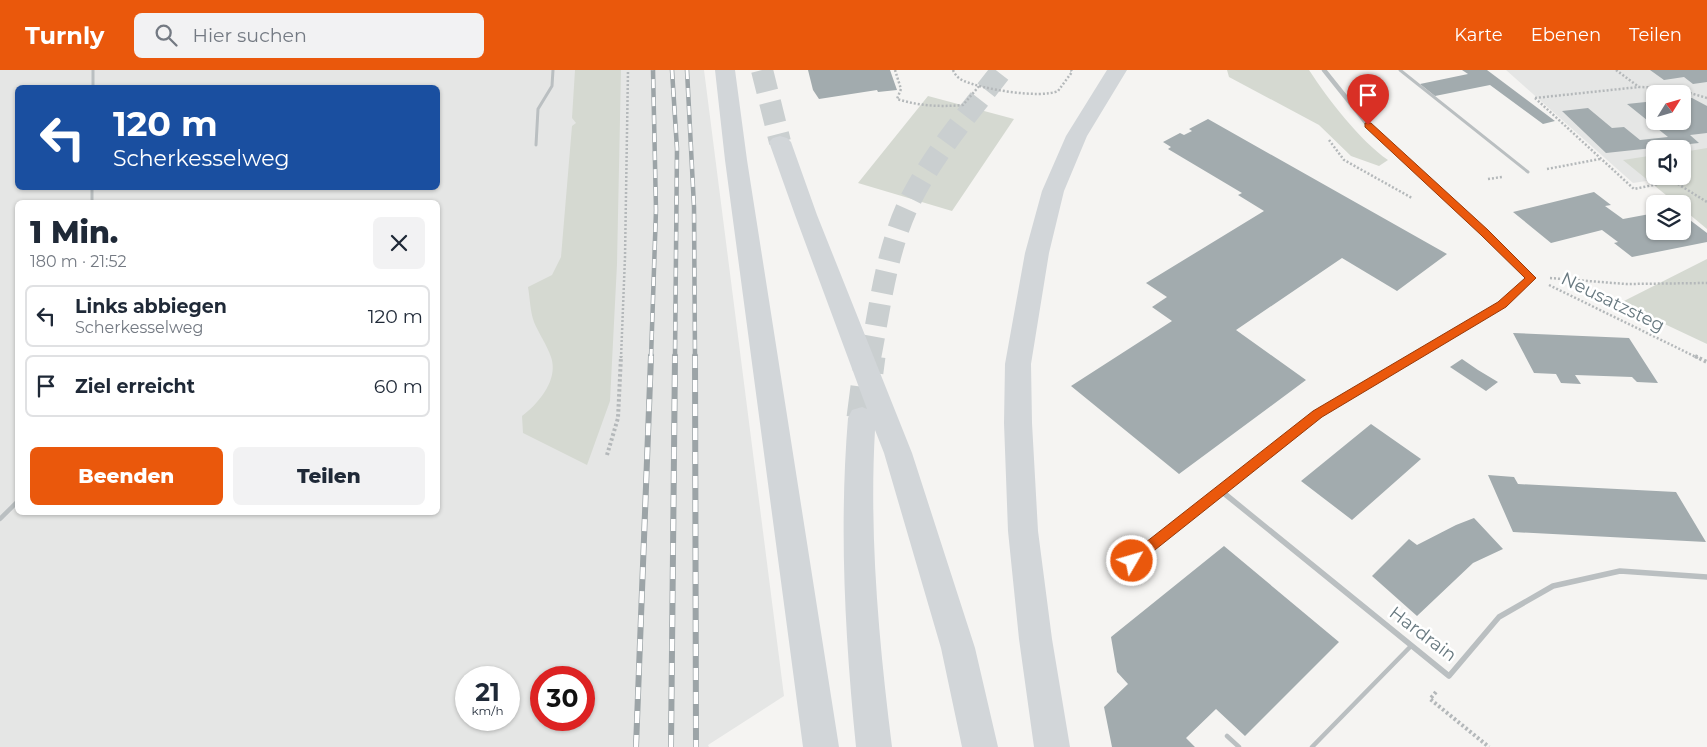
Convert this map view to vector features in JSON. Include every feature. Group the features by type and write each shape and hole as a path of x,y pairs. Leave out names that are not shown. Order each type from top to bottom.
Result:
{"highway":[{"path":"725,70 736,160 821,747"},
{"path":"1052,747 1042,690 1021,520 1017,406 1018,365 1022,328 1040,233 1057,180 1076,138 1117,70"},
{"path":"780,142 806,215 898,453 958,648 980,747"},
{"path":"862,418 857,472 857,549 861,625 874,747"}],"street":[{"path":"1132,561 1318,414 1502,304 1531,278 1368,125 1324,70"},
{"name":"Hardrain","path":"1220,490 1449,676 1499,617 1553,586 1620,571 1707,578"}],"lane":[{"path":"93,70 93,85"},
{"path":"536,146 538,109 552,86 553,70"},
{"path":"1400,70 1528,172"},
{"path":"0,518 15,504"},
{"path":"1312,747 1411,646"},
{"path":"1227,736 1238,747"}],"path":[{"path":"607,455 618,418 625,257 628,70"},
{"path":"895,70 901,89 897,99 916,105 940,107 963,105 980,85"},
{"path":"953,70 958,78 980,85 1028,92 1053,93 1059,90 1072,70"},
{"path":"1616,70 1639,87"},
{"path":"1707,98 1690,91 1659,85 1535,98 1634,189 1673,181 1707,202"},
{"path":"1329,140 1344,160 1429,207 1456,206"},
{"name":"Neusatzsteg","path":"1531,278 1557,278 1626,284 1707,283"},
{"name":"Neusatzsteg","path":"1531,278 1558,288 1707,362"},
{"path":"1449,676 1430,699 1489,747"}],"shaded area":[{"path":"0,70 704,70 784,696 708,745 709,747 0,747"},
{"path":"575,70 621,70 617,264 610,401 587,465 523,433 522,416 546,391 552,374 551,357 533,318 528,287 552,275 561,257 572,126 576,123 572,118"},
{"path":"1227,70 1309,70 1325,94 1356,131 1388,160 1379,166 1351,156 1319,125 1229,77"},
{"path":"1506,70 1707,70 1707,197 1687,185 1691,185 1691,140 1646,140 1646,181 1633,183"},
{"path":"928,96 1014,119 952,211 858,183"},
{"path":"1707,148 1707,229 1691,216 1691,195 1666,195 1654,185 1691,185 1691,151"},
{"path":"1646,156 1646,179 1623,160"},
{"path":"1707,259 1707,344 1620,303"}],"building":[{"path":"808,70 890,70 897,90 878,92 877,90 819,99 813,90"},
{"path":"1462,70 1487,70 1555,121 1543,124 1490,85 1435,96 1420,84 1468,74"},
{"path":"1650,70 1707,70 1707,82 1693,84 1684,77 1664,80"},
{"path":"1691,98 1707,106 1707,133 1690,135 1699,143 1691,144 1691,140 1646,140 1646,149 1606,153 1562,111 1588,108 1612,128 1624,127 1640,140 1668,137 1659,130 1691,130"},
{"path":"1646,102 1646,119 1627,104"},
{"path":"1208,119 1447,254 1397,291 1342,258 1236,330 1306,380 1179,474 1071,386 1172,321 1152,307 1167,297 1146,283 1264,211 1238,195 1242,193 1168,149 1171,147 1163,142 1180,133 1184,135 1192,131 1189,129"},
{"path":"1594,192 1611,205 1605,206 1623,219 1646,215 1646,240 1691,240 1691,221 1707,233 1707,242 1632,257 1614,243 1618,242 1602,230 1551,243 1513,212"},
{"path":"1513,333 1629,338 1658,383 1637,382 1632,377 1575,375 1581,384 1561,383 1556,374 1534,373"},
{"path":"1462,359 1498,382 1486,391 1450,367"},
{"path":"1371,424 1421,459 1352,520 1301,481"},
{"path":"1488,475 1514,477 1518,484 1676,492 1706,542 1513,532"},
{"path":"1474,518 1503,549 1473,563 1417,616 1372,576 1409,539 1417,545"},
{"path":"1224,546 1339,642 1245,736 1216,709 1186,738 1195,747 1112,747 1104,707 1128,684 1117,672 1111,637"}],"tunnel":[{"path":"762,70 780,142"},
{"path":"870,358 889,261 900,223 908,205 928,169 964,118 1002,70"},
{"path":"862,418 870,356"}],"railway":[{"path":"651,358 656,210 653,70"},
{"path":"672,70 677,149 675,358"},
{"path":"687,70 694,207 695,358"},
{"path":"636,747 651,356"},
{"path":"671,747 675,356"},
{"path":"695,356 696,747"}],"route":[{"path":"1132,561 1318,414 1502,304 1531,278 1368,125"}]}
